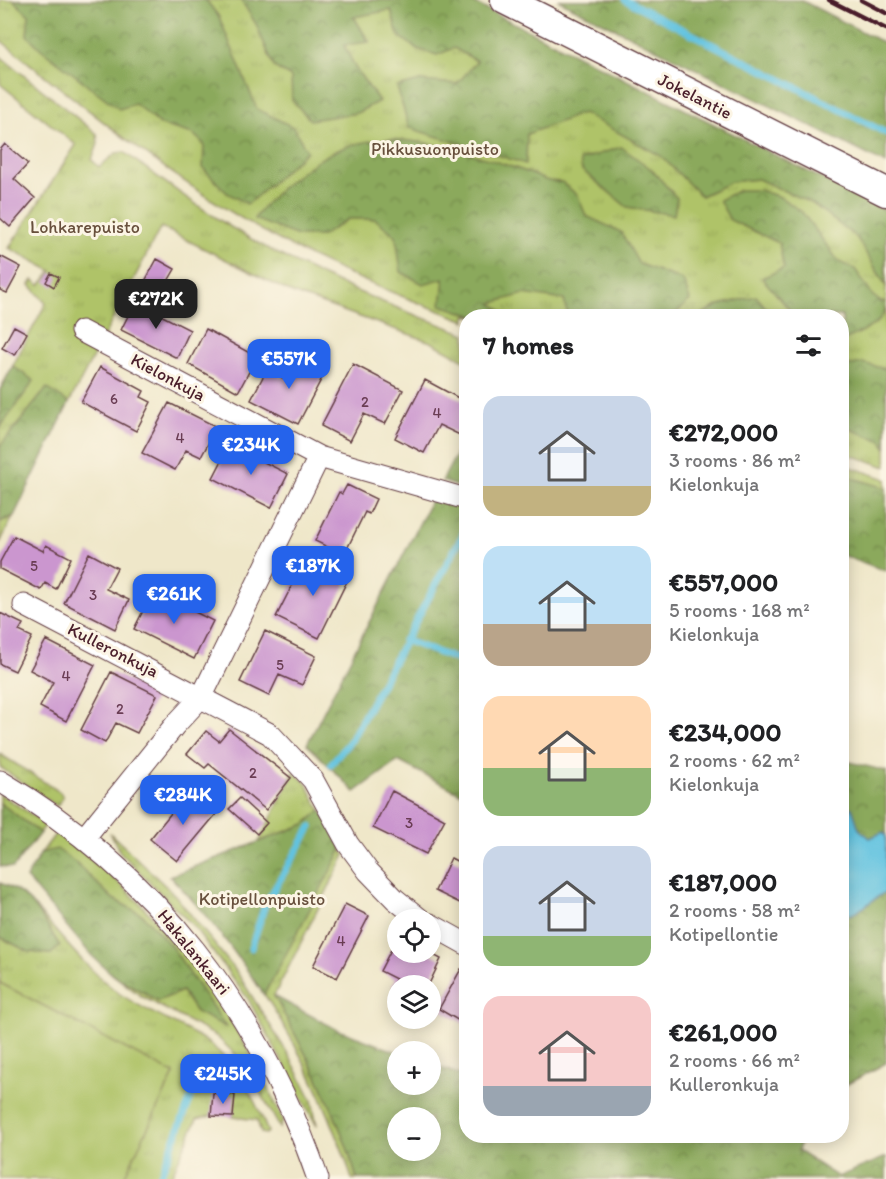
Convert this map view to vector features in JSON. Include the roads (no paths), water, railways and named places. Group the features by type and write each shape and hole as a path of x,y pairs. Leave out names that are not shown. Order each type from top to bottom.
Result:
{"main road":[{"name":"Jokelantie","path":"505,0 886,192"}],"street":[{"name":"Kielonkuja","path":"81,331 319,457 459,498"},
{"path":"85,837 175,725 202,696 319,457"},
{"name":"Kulleronkuja","path":"24,605 202,696 270,734 313,780 348,844 368,871 407,909"},
{"name":"Hakalankaari","path":"0,781 85,837 173,922 206,962 262,1049 285,1093 318,1179"},
{"path":"441,930 459,940"}],"water":[{"path":"849,808 852,808 859,829 870,838 883,832 886,836 886,892 850,915"}],"waterway":[{"path":"625,0 886,133"},
{"path":"331,764 351,740 459,542"},
{"path":"404,640 459,660"},
{"path":"251,948 265,905 311,827"},
{"path":"159,1179 204,1065"}],"railway":[{"path":"829,0 886,29"},
{"path":"861,0 886,13"}],"park label":[{"name":"Pikkusuonpuisto","path":"435,149"},
{"name":"Lohkarepuisto","path":"85,227"},
{"name":"Kotipellonpuisto","path":"262,899"}]}
